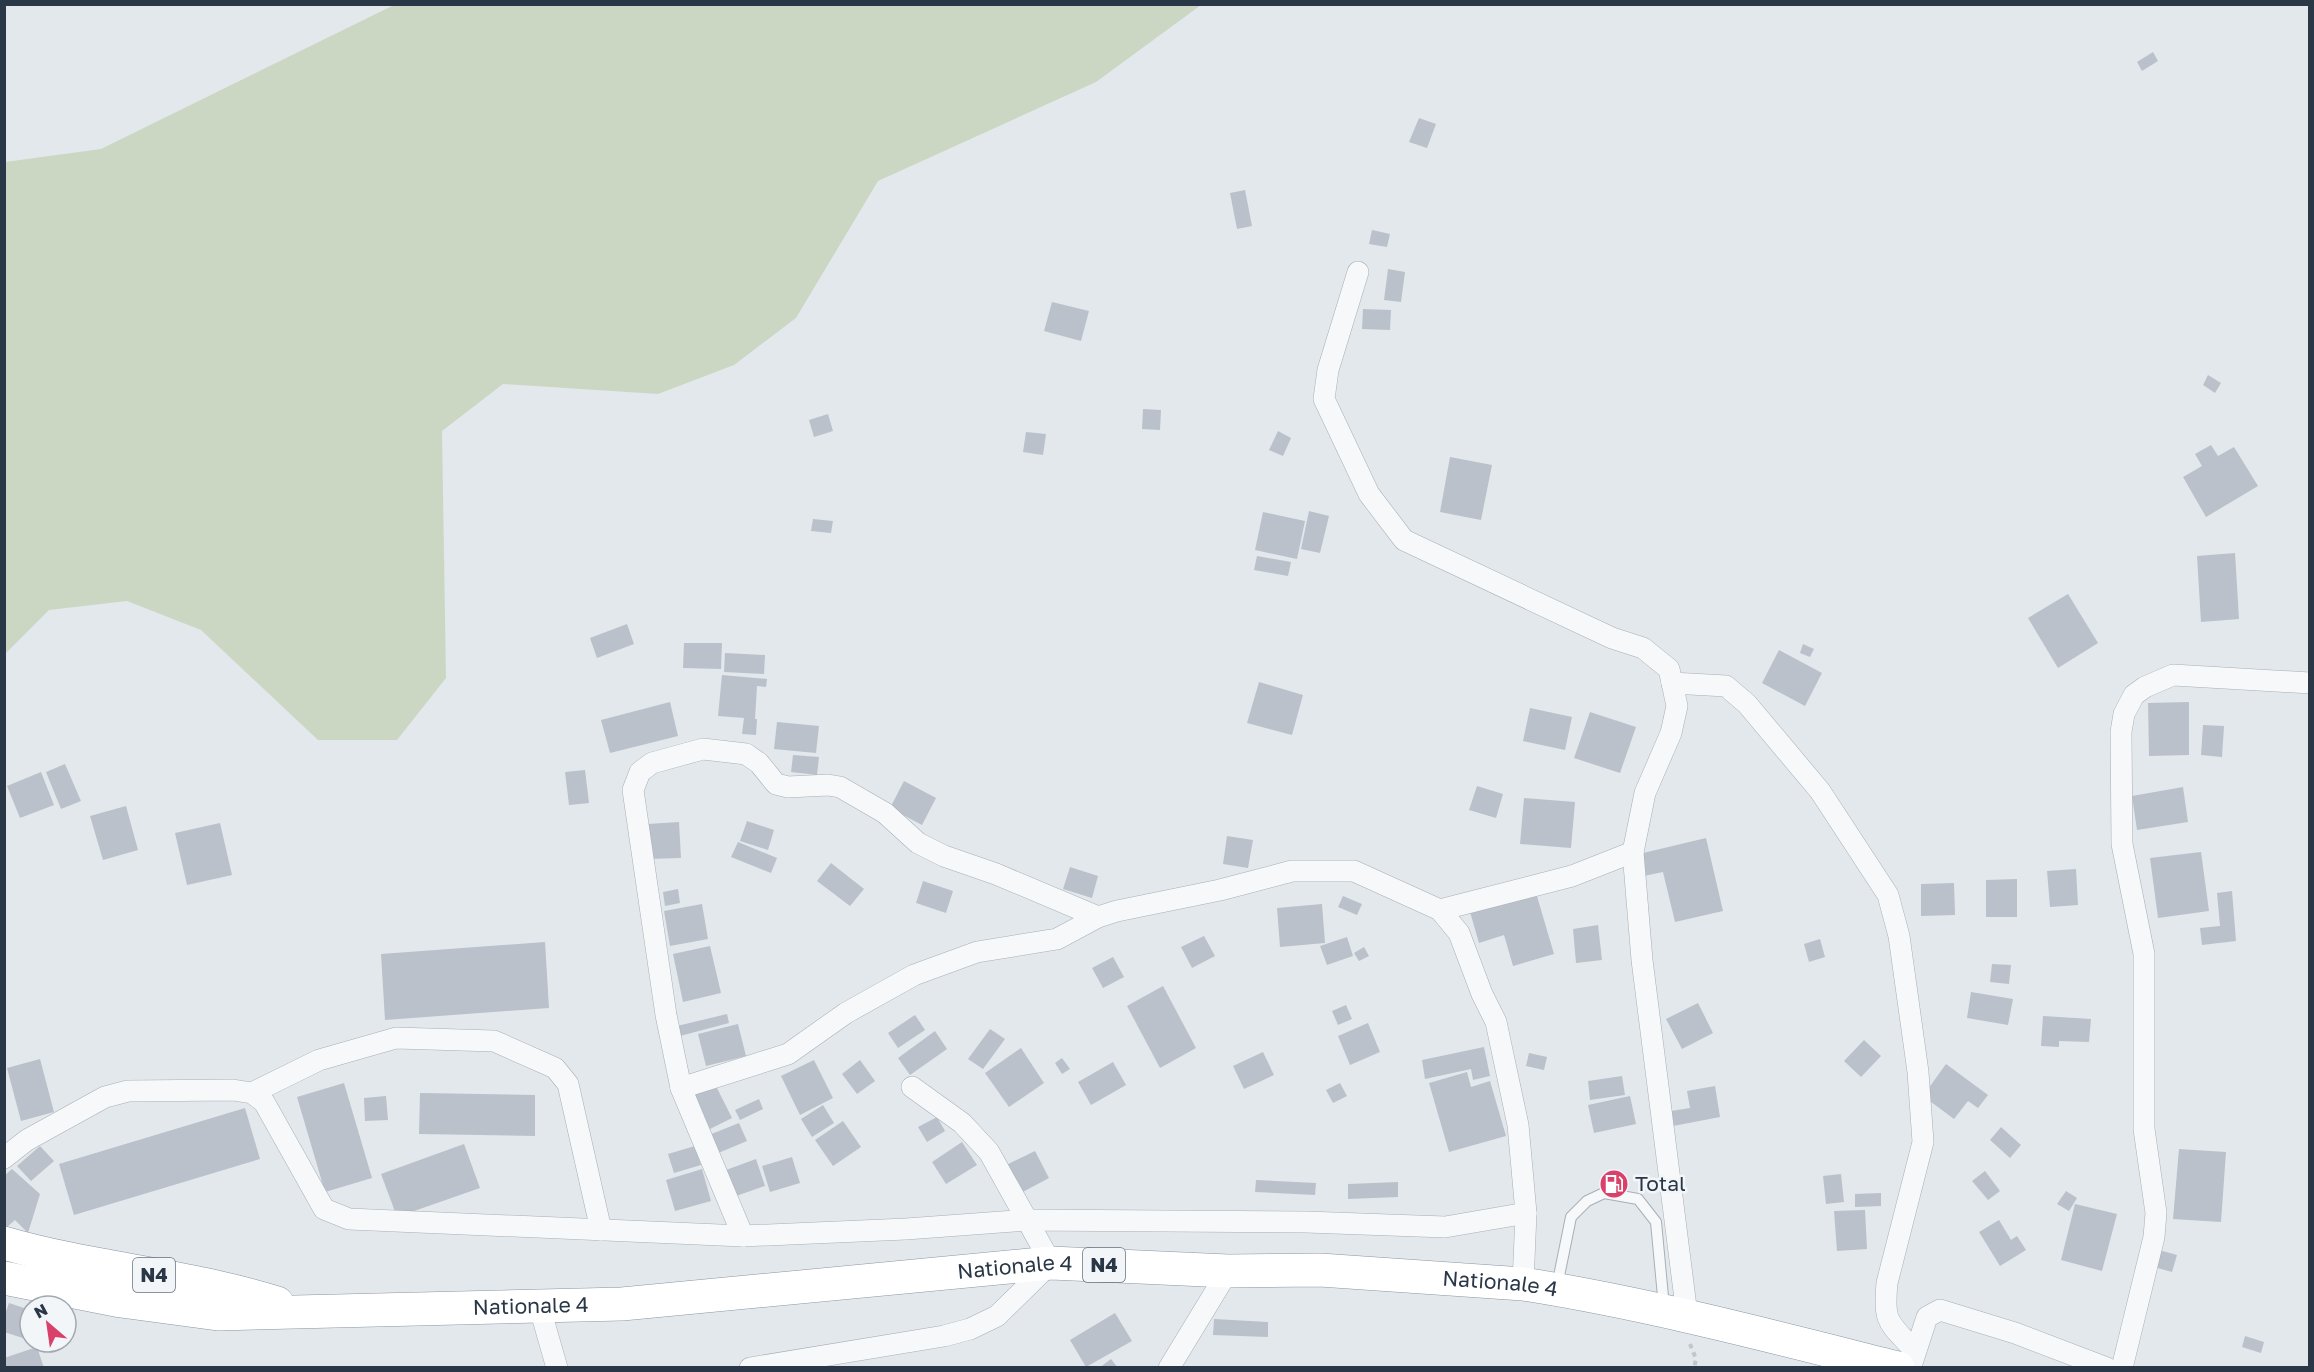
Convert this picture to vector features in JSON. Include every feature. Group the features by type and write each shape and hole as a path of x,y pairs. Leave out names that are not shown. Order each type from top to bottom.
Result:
{"highway":[{"name":"Nationale 4","path":"4,1243 38,1253 236,1290 302,1311"},
{"name":"Nationale 4","path":"4,1278 122,1301 218,1314 622,1304 1051,1263 1228,1271 1320,1270 1523,1284 1557,1289 1908,1362"}],"street":[{"path":"1358,272 1328,370 1324,399 1369,494 1381,512 1404,540 1612,638 1643,648 1669,669 1677,706 1671,733 1645,793 1633,852 1676,1313"},
{"path":"2122,1368 2154,1237 2156,1213 2144,1129 2144,954 2121,844 2121,732 2124,714 2134,695 2145,687 2173,675 2310,683"},
{"path":"1672,683 1726,686 1747,704 1820,791 1888,895 1899,936 1918,1072 1923,1142 1887,1283 1885,1307 1887,1320 1908,1362"},
{"path":"743,1236 681,1088 666,1015 633,790 640,772 652,763 703,749 746,754 759,763 776,784 788,787 828,785 840,787 885,813 918,843 944,856 996,874 1098,917"},
{"path":"1440,910 1572,876 1633,852"},
{"path":"681,1088 788,1054 846,1012 914,975 977,952 1057,939 1098,917 1156,902 1220,890 1292,871 1354,871 1440,910 1459,933 1482,994 1496,1022 1518,1125 1526,1213 1523,1284"},
{"path":"252,1093 319,1060 396,1038 494,1041 555,1068 568,1084 601,1230"},
{"path":"750,1368 944,1336 970,1329 997,1316 1051,1263 989,1152 962,1123 912,1087"},
{"path":"4,1158 27,1140 105,1097 128,1091 233,1090 252,1093 264,1102 324,1209 349,1219 743,1236 906,1229 1027,1220 1306,1222 1445,1227 1526,1213"},
{"path":"1169,1368 1228,1271"},
{"path":"539,1305 557,1368"},
{"path":"1908,1362 1927,1317 1940,1310 2015,1333 2107,1368"}],"lane":[{"path":"1557,1289 1572,1218 1587,1201 1604,1193 1638,1199 1656,1222 1676,1313"}],"green space":[{"path":"394,5 1201,5 1096,82 878,181 796,318 734,365 658,394 503,384 442,431 446,678 397,740 318,740 201,630 127,601 49,610 5,654 5,162 101,149"}],"building":[{"path":"2153,52 2158,61 2142,71 2137,62"},
{"path":"1419,118 1436,124 1427,148 1409,142"},
{"path":"1245,190 1252,226 1237,229 1230,193"},
{"path":"1372,230 1390,234 1387,247 1369,244"},
{"path":"1388,269 1405,272 1401,302 1384,300"},
{"path":"1052,302 1089,311 1081,341 1044,331"},
{"path":"1363,309 1391,310 1390,330 1362,329"},
{"path":"2208,375 2221,383 2215,393 2203,385"},
{"path":"1143,409 1161,410 1160,430 1142,429"},
{"path":"828,414 833,431 814,437 809,420"},
{"path":"1278,431 1291,438 1283,456 1269,450"},
{"path":"1026,432 1046,434 1043,455 1023,452"},
{"path":"2211,445 2218,456 2234,447 2258,486 2206,517 2183,477 2202,466 2195,454"},
{"path":"1450,457 1492,465 1481,520 1440,512"},
{"path":"1309,511 1329,516 1320,553 1301,549"},
{"path":"1263,512 1305,521 1297,559 1255,550"},
{"path":"813,519 833,521 831,533 811,531"},
{"path":"2235,553 2239,619 2201,622 2197,556"},
{"path":"1257,556 1291,562 1288,576 1254,570"},
{"path":"2068,594 2098,643 2058,668 2028,618"},
{"path":"627,624 634,644 597,658 590,638"},
{"path":"684,643 722,643 721,669 683,668"},
{"path":"1803,644 1814,649 1810,657 1800,653"},
{"path":"1779,650 1822,673 1805,706 1762,683"},
{"path":"725,653 765,655 764,674 724,672"},
{"path":"722,675 767,679 766,687 757,686 756,735 742,734 744,718 718,716"},
{"path":"1259,682 1303,695 1292,735 1247,723"},
{"path":"670,702 678,736 610,753 601,720"},
{"path":"2189,702 2189,755 2149,756 2148,703"},
{"path":"1530,708 1572,717 1565,750 1523,741"},
{"path":"1590,712 1636,727 1620,773 1574,758"},
{"path":"777,722 819,726 816,753 774,749"},
{"path":"2203,725 2224,726 2222,757 2201,755"},
{"path":"793,755 819,757 817,775 791,772"},
{"path":"65,764 81,801 61,809 46,772"},
{"path":"585,770 589,803 569,805 565,772"},
{"path":"41,772 54,805 20,818 7,786"},
{"path":"904,781 936,798 922,825 890,808"},
{"path":"1477,786 1503,794 1496,818 1469,810"},
{"path":"2183,787 2188,822 2137,830 2132,796"},
{"path":"1524,798 1575,802 1571,848 1520,844"},
{"path":"126,806 138,850 103,860 90,816"},
{"path":"747,821 774,830 768,850 740,841"},
{"path":"679,822 681,858 648,859 647,824"},
{"path":"220,823 232,875 187,885 175,833"},
{"path":"1227,836 1253,840 1248,868 1223,864"},
{"path":"1706,838 1723,911 1675,922 1663,872 1644,876 1639,854"},
{"path":"738,842 777,858 771,873 731,857"},
{"path":"2201,852 2209,911 2158,918 2150,858"},
{"path":"831,863 864,889 850,906 817,881"},
{"path":"1070,867 1098,876 1092,898 1063,889"},
{"path":"2076,869 2078,905 2050,907 2047,871"},
{"path":"2017,879 2017,917 1986,917 1986,880"},
{"path":"923,881 953,891 946,913 916,903"},
{"path":"1954,883 1955,915 1921,916 1921,884"},
{"path":"1534,886 1554,954 1513,966 1504,935 1479,943 1468,905"},
{"path":"678,889 680,903 665,906 663,892"},
{"path":"2232,891 2236,941 2202,945 2200,928 2220,926 2217,893"},
{"path":"1343,896 1362,904 1357,915 1338,907"},
{"path":"702,904 708,939 670,946 664,911"},
{"path":"1322,904 1325,943 1280,947 1277,908"},
{"path":"1598,925 1602,960 1576,963 1573,929"},
{"path":"1204,936 1215,956 1192,968 1181,947"},
{"path":"1347,937 1353,956 1327,965 1320,946"},
{"path":"1820,939 1825,957 1809,962 1804,944"},
{"path":"545,942 549,1008 385,1020 381,954"},
{"path":"710,946 721,993 683,1002 673,954"},
{"path":"1364,947 1369,956 1359,961 1354,953"},
{"path":"1113,957 1124,977 1103,988 1092,968"},
{"path":"1992,964 2011,965 2009,984 1990,982"},
{"path":"1163,986 1196,1048 1160,1068 1127,1006"},
{"path":"1971,992 2013,999 2008,1025 1967,1018"},
{"path":"1698,1003 1713,1033 1682,1049 1666,1019"},
{"path":"1346,1005 1352,1019 1338,1025 1332,1011"},
{"path":"727,1014 729,1023 680,1036 677,1026"},
{"path":"915,1015 925,1030 898,1048 888,1033"},
{"path":"2043,1016 2091,1019 2089,1042 2059,1041 2059,1047 2041,1046"},
{"path":"1368,1023 1380,1052 1350,1065 1338,1036"},
{"path":"738,1024 746,1056 706,1066 698,1034"},
{"path":"990,1029 1005,1039 983,1069 968,1059"},
{"path":"935,1031 947,1049 910,1075 898,1058"},
{"path":"1864,1040 1881,1056 1861,1077 1844,1061"},
{"path":"1484,1047 1490,1076 1473,1080 1471,1069 1425,1079 1422,1060"},
{"path":"1021,1048 1044,1083 1009,1107 985,1073"},
{"path":"1263,1052 1274,1075 1244,1089 1233,1066"},
{"path":"1529,1053 1547,1057 1544,1070 1526,1066"},
{"path":"1062,1058 1070,1069 1062,1074 1055,1063"},
{"path":"40,1059 54,1112 21,1121 7,1068"},
{"path":"814,1060 833,1098 800,1115 781,1076"},
{"path":"860,1060 875,1081 857,1094 842,1074"},
{"path":"1113,1062 1126,1085 1091,1105 1078,1082"},
{"path":"1946,1064 1988,1095 1978,1108 1968,1101 1954,1119 1923,1096"},
{"path":"1467,1072 1471,1087 1490,1081 1506,1136 1449,1152 1429,1083"},
{"path":"1622,1076 1625,1095 1590,1100 1588,1081"},
{"path":"344,1083 372,1178 325,1192 297,1097"},
{"path":"1340,1083 1347,1096 1333,1103 1326,1090"},
{"path":"715,1084 732,1118 710,1129 693,1095"},
{"path":"1715,1086 1720,1117 1673,1126 1671,1111 1690,1108 1687,1091"},
{"path":"420,1093 535,1095 535,1136 419,1134"},
{"path":"386,1096 388,1120 365,1121 364,1098"},
{"path":"1630,1096 1636,1124 1594,1133 1588,1105"},
{"path":"759,1099 763,1109 740,1120 735,1110"},
{"path":"823,1105 834,1123 812,1137 801,1119"},
{"path":"245,1108 260,1159 74,1215 59,1164"},
{"path":"937,1117 945,1131 927,1142 918,1127"},
{"path":"843,1121 861,1147 833,1166 815,1140"},
{"path":"739,1123 747,1141 716,1154 709,1135"},
{"path":"2001,1127 2021,1145 2010,1158 1990,1140"},
{"path":"962,1142 977,1165 946,1184 932,1162"},
{"path":"464,1144 480,1188 397,1217 381,1174"},
{"path":"40,1146 54,1161 31,1181 17,1166"},
{"path":"695,1146 701,1165 674,1173 668,1154"},
{"path":"2179,1149 2226,1152 2221,1222 2173,1219"},
{"path":"1035,1151 1049,1178 1017,1195 1002,1167"},
{"path":"792,1157 800,1183 770,1192 762,1166"},
{"path":"756,1159 765,1186 736,1196 726,1170"},
{"path":"12,1169 40,1194 28,1233 15,1220 7,1227 4,1225 4,1176"},
{"path":"702,1169 711,1201 675,1211 666,1180"},
{"path":"1985,1171 2000,1191 1988,1200 1972,1181"},
{"path":"1841,1174 1844,1202 1826,1204 1823,1176"},
{"path":"1256,1180 1316,1183 1315,1195 1255,1192"},
{"path":"1398,1182 1398,1197 1348,1199 1348,1184"},
{"path":"2066,1191 2077,1198 2069,1211 2057,1204"},
{"path":"1881,1193 1881,1206 1855,1207 1855,1194"},
{"path":"2075,1204 2117,1214 2102,1271 2061,1260"},
{"path":"1865,1210 1867,1249 1837,1251 1834,1211"},
{"path":"1999,1220 2011,1240 2017,1236 2026,1250 2000,1266 1979,1232"},
{"path":"2152,1248 2177,1255 2172,1272 2147,1265"},
{"path":"9,1303 18,1306 18,1336 4,1332 4,1317"},
{"path":"1115,1313 1132,1341 1086,1367 1070,1340"},
{"path":"1214,1319 1268,1322 1268,1337 1213,1335"},
{"path":"2245,1336 2264,1342 2261,1353 2242,1347"},
{"path":"18,1353 39,1354 44,1368 4,1368 4,1358"},
{"path":"1111,1359 1118,1368 1099,1368"}],"place":[{"name":"Total","path":"1614,1184"}]}
